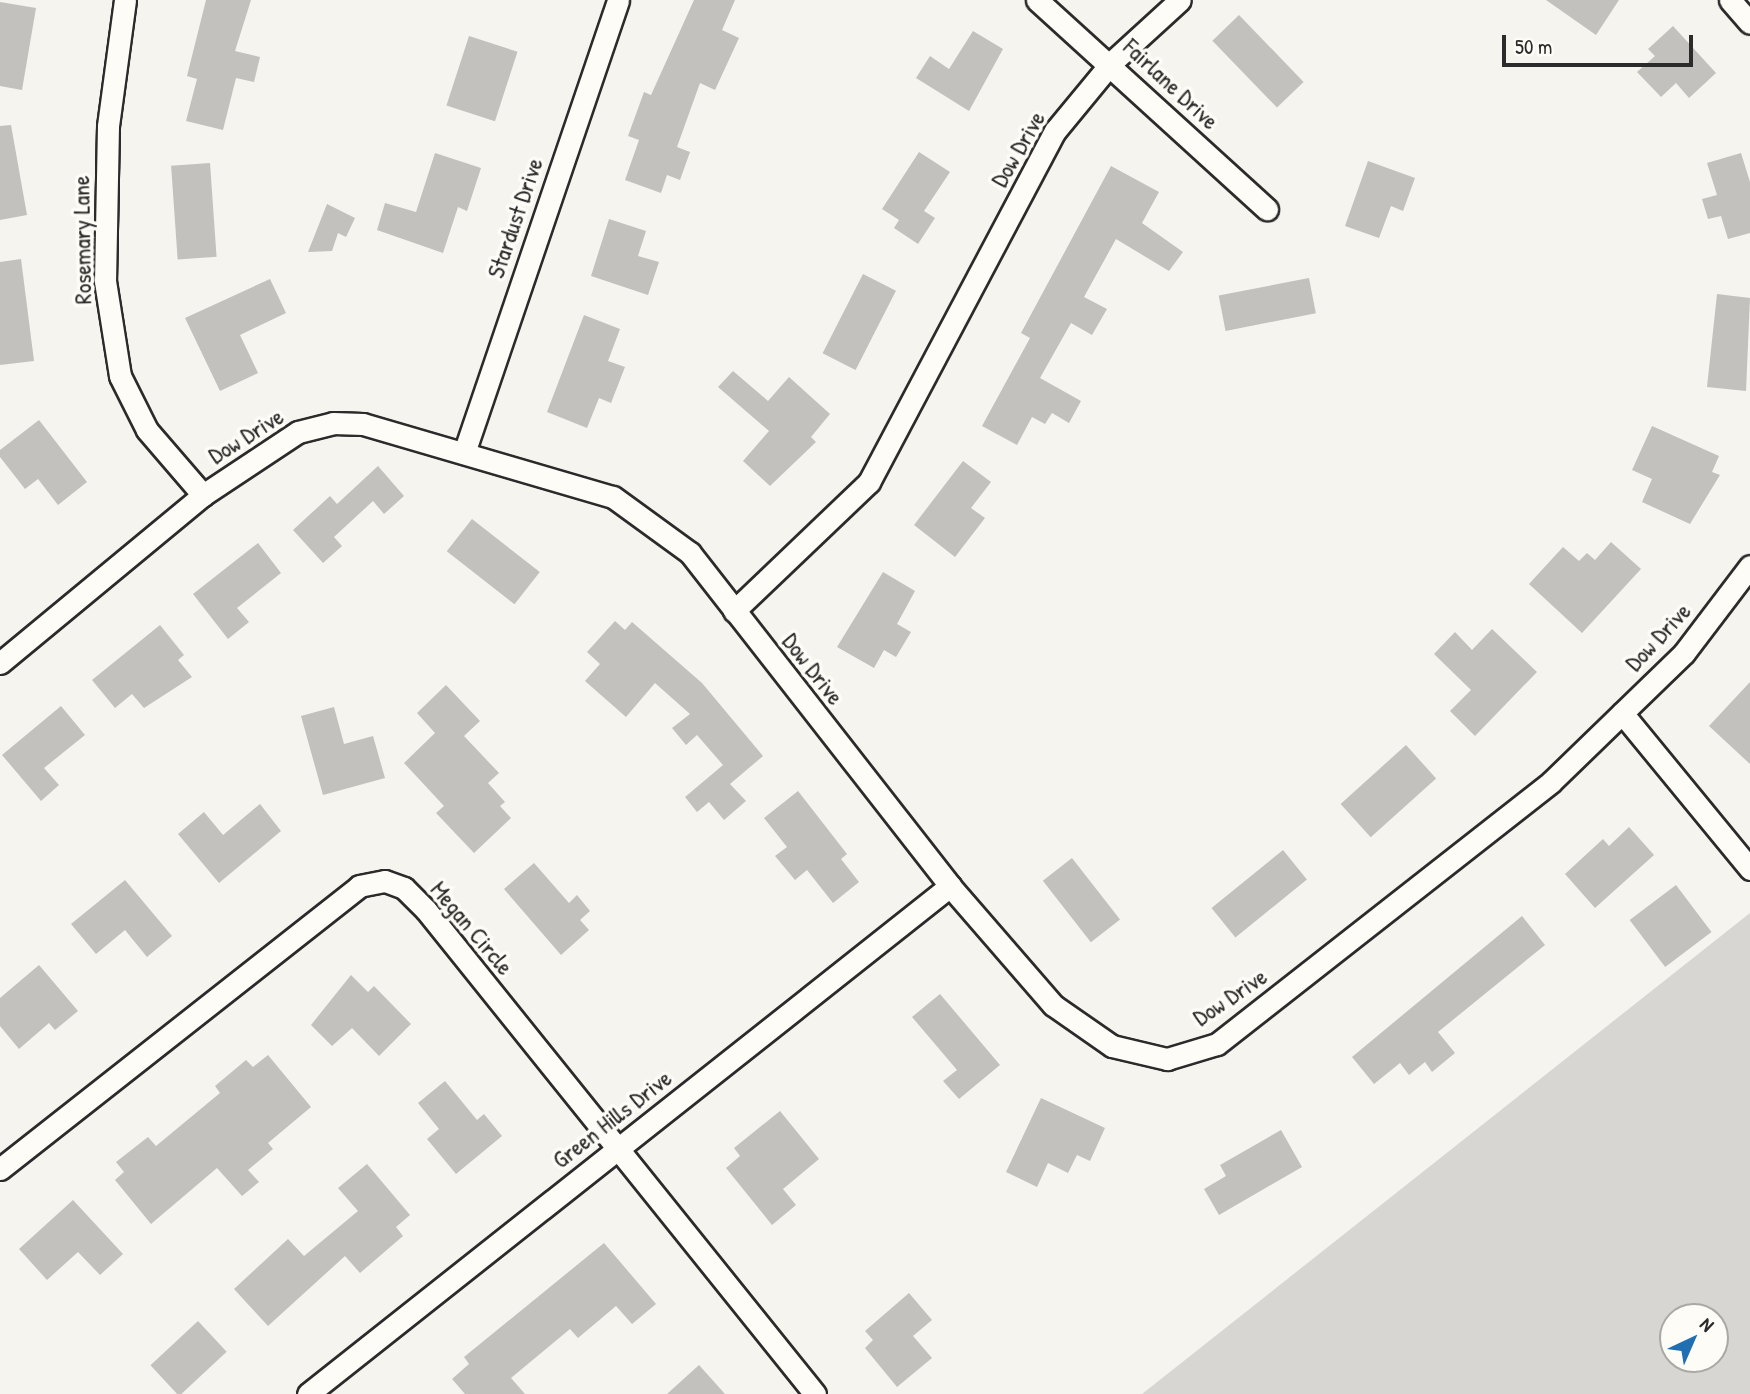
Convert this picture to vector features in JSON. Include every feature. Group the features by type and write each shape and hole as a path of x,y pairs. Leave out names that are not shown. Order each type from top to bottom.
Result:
{"street":[{"name":"Rosemary Lane","path":"125,0 107,126 105,281 120,376 147,430 203,495"},
{"name":"Stardust Drive","path":"464,453 618,0"},
{"name":"Fairlane Drive","path":"1037,0 1111,63 1267,209"},
{"name":"Dow Drive","path":"734,611 869,482 1055,131 1111,63 1180,0"},
{"path":"1730,0 1750,23"},
{"name":"Dow Drive","path":"0,663 203,495 298,432 333,423 363,424 613,497 690,553 950,886 1053,1004 1112,1046 1167,1059 1217,1044 1551,782 1684,653 1750,566"},
{"path":"1622,713 1750,869"},
{"name":"Megan Circle","path":"0,1169 359,886 385,881 404,888 426,910 815,1394"},
{"name":"Green Hills Drive","path":"307,1394 950,886"}],"shaded area":[{"path":"1750,913 1750,1394 1142,1394"}],"building":[{"path":"206,0 251,0 235,51 260,57 254,82 236,78 223,130 186,121 197,79 187,76"},
{"path":"694,0 735,0 722,30 739,38 715,90 700,83 677,147 690,152 680,180 667,175 661,193 625,180 639,140 628,136 644,92 651,95"},
{"path":"1546,0 1619,0 1596,35"},
{"path":"0,2 36,8 22,90 0,86"},
{"path":"1239,15 1304,82 1277,108 1212,41"},
{"path":"1673,26 1716,73 1689,98 1676,83 1661,97 1637,72 1655,56 1648,49"},
{"path":"973,31 1003,49 969,111 916,78 930,56 949,69"},
{"path":"469,36 518,52 495,121 446,105"},
{"path":"11,125 27,215 0,220 0,126"},
{"path":"919,152 950,172 924,211 935,218 918,244 894,228 899,220 882,209"},
{"path":"435,153 481,168 467,211 458,207 443,253 377,230 385,203 416,212"},
{"path":"1741,153 1750,182 1750,233 1728,239 1721,216 1708,219 1702,199 1717,195 1707,163"},
{"path":"1368,161 1415,178 1403,211 1391,206 1379,238 1345,226"},
{"path":"210,163 217,257 178,259 171,166"},
{"path":"1111,166 1159,192 1142,223 1183,252 1169,271 1116,239 1084,297 1107,309 1092,335 1071,323 1040,378 1081,401 1069,423 1052,413 1045,424 1032,417 1017,445 982,426 1030,338 1021,333"},
{"path":"327,204 355,218 346,237 338,233 332,251 308,252"},
{"path":"609,219 646,231 638,256 659,262 648,295 591,276"},
{"path":"21,259 34,361 0,365 0,262"},
{"path":"863,274 896,291 856,370 823,353"},
{"path":"1309,278 1316,313 1226,331 1219,296"},
{"path":"270,279 286,313 240,335 258,373 220,391 185,318"},
{"path":"1717,294 1750,298 1746,391 1707,387"},
{"path":"584,315 620,329 608,361 625,367 611,403 599,398 587,428 547,412"},
{"path":"733,371 768,401 789,377 830,414 811,437 816,442 770,486 743,461 769,431 718,387"},
{"path":"39,420 87,482 58,505 38,479 25,489 0,457 0,450"},
{"path":"1652,426 1719,456 1712,472 1720,475 1690,524 1642,502 1652,479 1632,470"},
{"path":"963,461 991,482 971,508 985,518 955,557 914,525"},
{"path":"378,466 404,496 384,514 373,501 334,537 342,546 323,563 293,530 330,496 337,504"},
{"path":"472,519 540,572 515,604 447,551"},
{"path":"1611,542 1641,569 1582,633 1529,584 1563,547 1579,561 1587,553 1595,560"},
{"path":"258,543 281,573 237,608 249,622 228,639 193,594"},
{"path":"883,572 915,591 897,624 911,632 896,657 884,650 874,668 837,647"},
{"path":"615,621 625,630 632,622 702,683 763,756 730,784 746,801 724,820 709,802 697,812 685,797 723,765 697,735 686,745 672,728 690,714 655,683 626,717 585,681 600,664 587,652"},
{"path":"160,625 184,655 178,660 192,677 144,708 132,694 115,708 92,680"},
{"path":"1492,629 1537,672 1475,736 1450,711 1471,690 1434,654 1455,632 1472,650"},
{"path":"1750,682 1750,764 1709,726"},
{"path":"446,685 480,721 464,736 499,773 488,783 505,802 500,806 511,818 474,853 436,813 444,806 404,763 435,733 417,713"},
{"path":"61,706 85,735 44,768 59,785 41,801 2,755"},
{"path":"334,707 344,744 373,736 385,778 323,795 301,716"},
{"path":"1406,745 1436,778 1371,837 1341,804"},
{"path":"798,791 847,854 841,859 859,882 833,903 807,870 795,880 775,856 787,847 764,818"},
{"path":"260,804 281,831 219,883 178,834 204,812 223,835"},
{"path":"1629,827 1654,855 1595,908 1565,874 1603,839 1609,846"},
{"path":"1283,850 1307,880 1235,937 1212,908"},
{"path":"1072,858 1120,919 1091,942 1043,881"},
{"path":"534,863 569,903 577,895 590,911 580,920 589,930 561,955 504,889"},
{"path":"125,880 172,936 147,957 125,930 96,954 71,924"},
{"path":"1676,885 1712,932 1665,967 1630,920"},
{"path":"1522,916 1545,945 1438,1032 1455,1053 1432,1072 1425,1062 1409,1075 1400,1063 1374,1084 1352,1057"},
{"path":"39,965 78,1011 55,1030 49,1023 19,1049 0,1026 0,998"},
{"path":"351,975 368,992 374,986 411,1024 379,1056 352,1028 332,1046 311,1025"},
{"path":"940,994 1000,1065 959,1099 943,1081 957,1070 912,1017"},
{"path":"268,1055 311,1107 268,1143 273,1149 248,1170 259,1182 242,1196 217,1168 151,1224 115,1180 124,1172 116,1162 148,1137 156,1146 220,1093 215,1086 246,1060 253,1067"},
{"path":"445,1081 477,1120 484,1114 502,1136 456,1174 427,1139 439,1129 418,1103"},
{"path":"1041,1098 1105,1128 1090,1161 1077,1155 1068,1173 1048,1163 1037,1187 1006,1172"},
{"path":"780,1111 819,1159 783,1189 796,1205 772,1225 726,1168 740,1156 734,1148"},
{"path":"1281,1130 1302,1167 1219,1215 1204,1189 1226,1176 1220,1165"},
{"path":"367,1164 410,1215 396,1227 403,1236 360,1273 345,1256 268,1326 234,1289 288,1239 304,1256 358,1211 338,1188"},
{"path":"73,1200 123,1254 100,1275 78,1252 47,1280 19,1249"},
{"path":"604,1243 656,1304 632,1324 616,1306 578,1338 570,1329 511,1378 525,1394 465,1394 452,1379 469,1364 464,1357"},
{"path":"909,1293 932,1320 913,1336 932,1358 897,1387 865,1348 873,1340 865,1331"},
{"path":"198,1321 227,1352 181,1394 177,1394 150,1365"},
{"path":"699,1365 725,1394 667,1394"}]}
